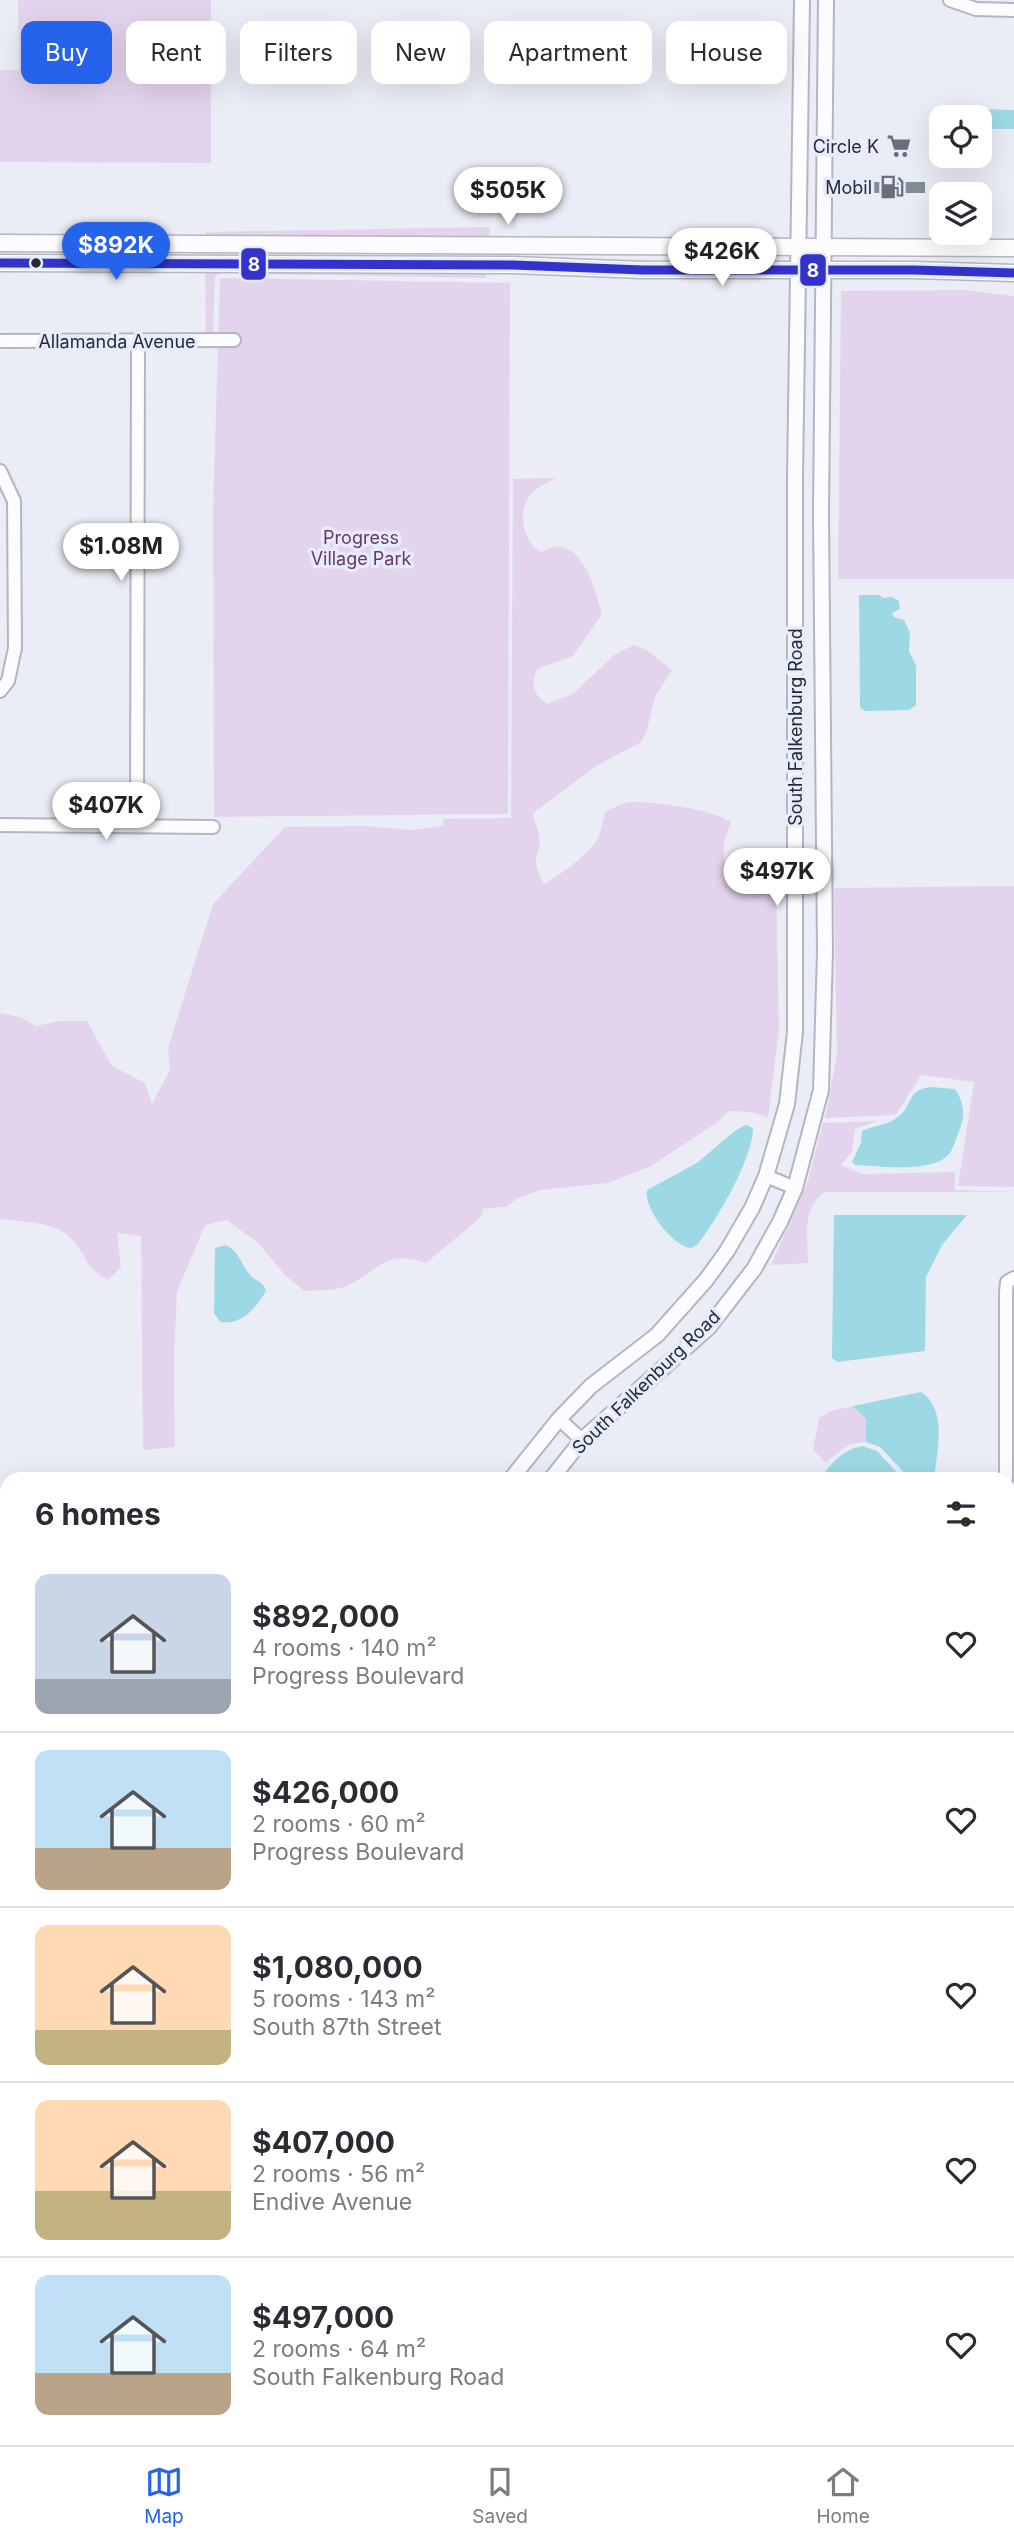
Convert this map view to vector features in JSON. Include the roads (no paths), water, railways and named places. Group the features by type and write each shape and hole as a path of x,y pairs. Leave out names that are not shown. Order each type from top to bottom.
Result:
{"main road":[{"path":"0,243 1014,248"},
{"path":"95,243 95,264"},
{"path":"198,244 229,254 233,264"},
{"path":"233,264 247,252 363,252 389,245"},
{"path":"0,263 513,265 643,270 1014,273"}],"street":[{"name":"South Falkenburg Road","path":"517,1472 559,1419 591,1386 657,1335 706,1280 733,1240 766,1176 787,1104 795,1032 797,270 802,0"},
{"name":"South Falkenburg Road","path":"557,1472 582,1440 709,1327 754,1269 795,1188 821,1090 825,1029 821,604 826,0"},
{"path":"950,0 976,9 1014,10"},
{"name":"Allamanda Avenue","path":"0,341 234,340"},
{"path":"137,825 138,341"},
{"path":"0,471 14,501 13,665 8,681 0,691"},
{"path":"0,583 14,583"},
{"path":"0,825 213,827"},
{"path":"766,1176 795,1188"},
{"path":"1006,1472 1010,1402 1006,1292 1007,1282 1014,1278"},
{"path":"559,1419 582,1440"}],"water":[{"path":"992,109 1014,110 1014,129 992,129"},
{"path":"859,595 879,595 899,601 900,609 892,613 894,617 904,620 910,633 909,651 916,666 916,705 909,710 865,711 860,707"},
{"path":"931,1087 955,1089 962,1104 961,1125 953,1148 947,1156 929,1165 916,1167 855,1165 852,1162 861,1143 862,1131 895,1119 904,1111 914,1094"},
{"path":"746,1125 753,1128 751,1141 733,1188 698,1244 692,1248 685,1246 661,1226 650,1207 647,1190 697,1163 736,1130"},
{"path":"834,1215 967,1215 942,1245 926,1277 925,1351 837,1362 832,1358"},
{"path":"226,1245 266,1291 247,1315 234,1321 220,1322 214,1313 215,1248"},
{"path":"921,1392 935,1409 938,1420 935,1472 903,1472 880,1447 866,1442 866,1419 853,1406"},
{"path":"863,1446 877,1451 896,1472 826,1472 839,1457"}],"place":[{"name":"Circle K","path":"899,146"},
{"name":"Mobil","path":"892,187"}],"park label":[{"name":"Progress Village Park","path":"361,547"}]}
